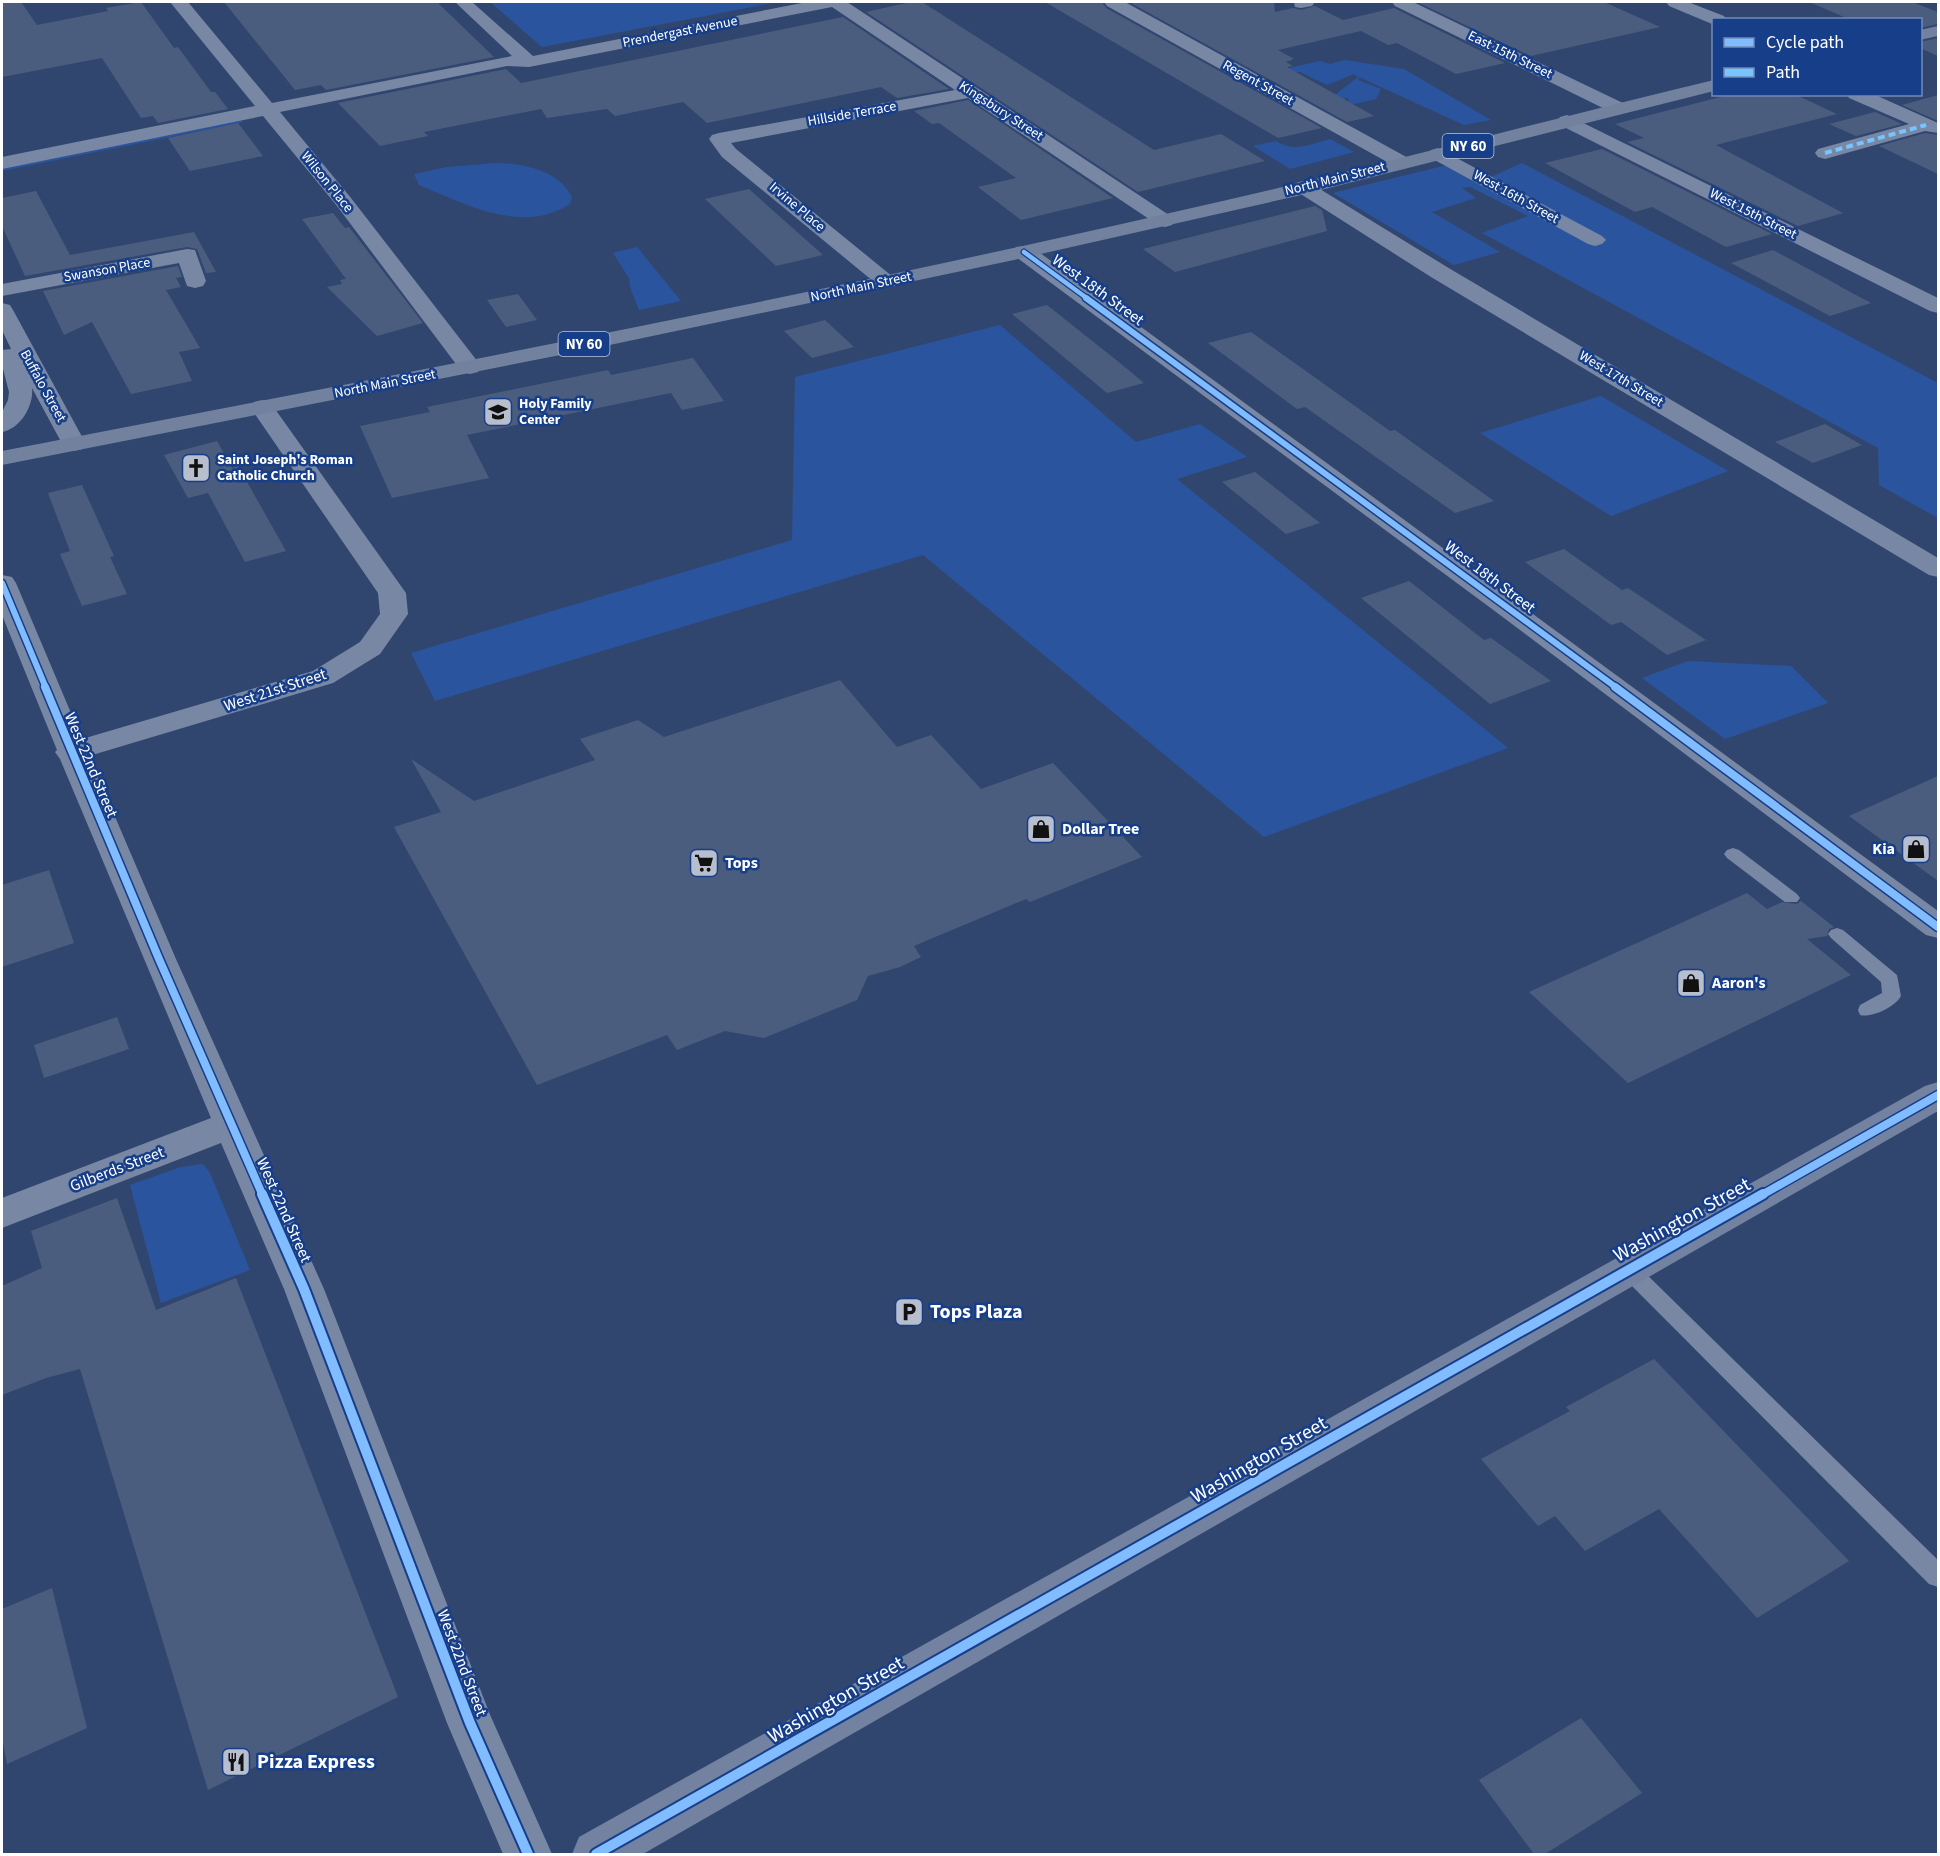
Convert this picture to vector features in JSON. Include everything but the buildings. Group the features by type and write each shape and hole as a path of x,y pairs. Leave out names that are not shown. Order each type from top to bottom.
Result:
{"highway":[{"path":"1922,35 1938,31"},
{"name":"North Main Street","path":"2,458 676,326 1024,252 1165,221 1712,85"}],"main road":[{"name":"Washington Street","path":"596,1854 1938,1095"}],"street":[{"name":"Wilson Place","path":"179,2 344,202 470,367"},
{"path":"464,2 530,62"},
{"name":"Prendergast Avenue","path":"272,114 524,68 530,62 825,2"},
{"name":"Kingsbury Street","path":"825,2 972,92 1165,221"},
{"name":"Regent Street","path":"1113,2 1403,163"},
{"name":"East 15th Street","path":"1401,2 1618,108"},
{"path":"1675,2 1713,18"},
{"name":"Hillside Terrace","path":"731,136 972,92"},
{"path":"1861,96 1932,127"},
{"path":"2,163 272,114"},
{"path":"2,174 272,114"},
{"name":"West 15th Street","path":"1568,121 1938,306"},
{"path":"1825,153 1932,127"},
{"name":"Irvine Place","path":"731,136 719,140 729,153 887,281"},
{"name":"West 16th Street","path":"1438,154 1595,240"},
{"name":"West 17th Street","path":"1303,187 1449,278 1938,569"},
{"name":"West 18th Street","path":"1024,252 1503,603 1938,927"},
{"name":"Swanson Place","path":"2,290 187,255 195,281"},
{"name":"Buffalo Street","path":"2,425 18,409 22,396 14,365 4,344 6,320"},
{"name":"Buffalo Street","path":"6,320 74,444"},
{"name":"West 21st Street","path":"70,752 323,676 342,667 370,648 394,614 392,593 262,408"},
{"name":"West 22nd Street","path":"2,583 70,752 304,1288 470,1723 528,1854"},
{"name":"Gilberds Street","path":"2,1213 232,1124"}],"lane":[{"path":"1733,854 1791,898"},
{"path":"1837,934 1890,980 1892,996 1867,1010"},
{"path":"1628,1269 1938,1576"}],"shaded area":[{"path":"490,2 778,2 542,47"},
{"path":"1345,60 1404,69 1491,120 1464,125 1359,77 1358,80 1381,89 1376,99 1350,105 1348,98 1336,100 1331,98 1358,77 1354,74 1327,85 1300,72 1267,73 1320,61 1330,64"},
{"path":"241,120 244,122 2,171 2,167"},
{"path":"1330,139 1354,152 1290,169 1253,146 1276,141 1283,145 1296,147"},
{"path":"496,163 529,167 550,175 566,188 572,197 570,204 551,213 532,217 513,217 475,208 419,185 414,174 447,167"},
{"path":"1522,163 1938,383 1938,518 1879,485 1878,448 1482,233 1528,216 1470,187 1462,188 1476,198 1432,212 1500,252 1454,265 1333,193 1447,165 1482,181"},
{"path":"637,247 681,301 639,310 629,278 613,253"},
{"path":"1000,325 1136,442 1200,424 1247,457 1177,479 1508,748 1264,837 923,555 435,701 411,653 792,540 795,377"},
{"path":"1601,396 1728,471 1611,516 1480,433"},
{"path":"1688,661 1791,666 1828,703 1725,739 1642,678"},
{"path":"203,1164 210,1173 250,1270 161,1303 130,1185 181,1167"}],"marked path":[{"path":"1825,153 1926,125"}],"cycle path":[{"path":"1024,252 1938,927"},
{"path":"2,583 159,959 304,1289 470,1723 528,1854"},
{"path":"596,1854 1938,1095"}],"place":[{"name":"Holy Family Center","path":"498,412"},
{"name":"Saint Joseph's Roman Catholic Church","path":"196,468"},
{"name":"Dollar Tree","path":"1041,829"},
{"name":"Kia","path":"1916,849"},
{"name":"Tops","path":"704,863"},
{"name":"Aaron's","path":"1691,983"},
{"name":"Tops Plaza","path":"909,1312"},
{"name":"Pizza Express","path":"236,1762"}]}
